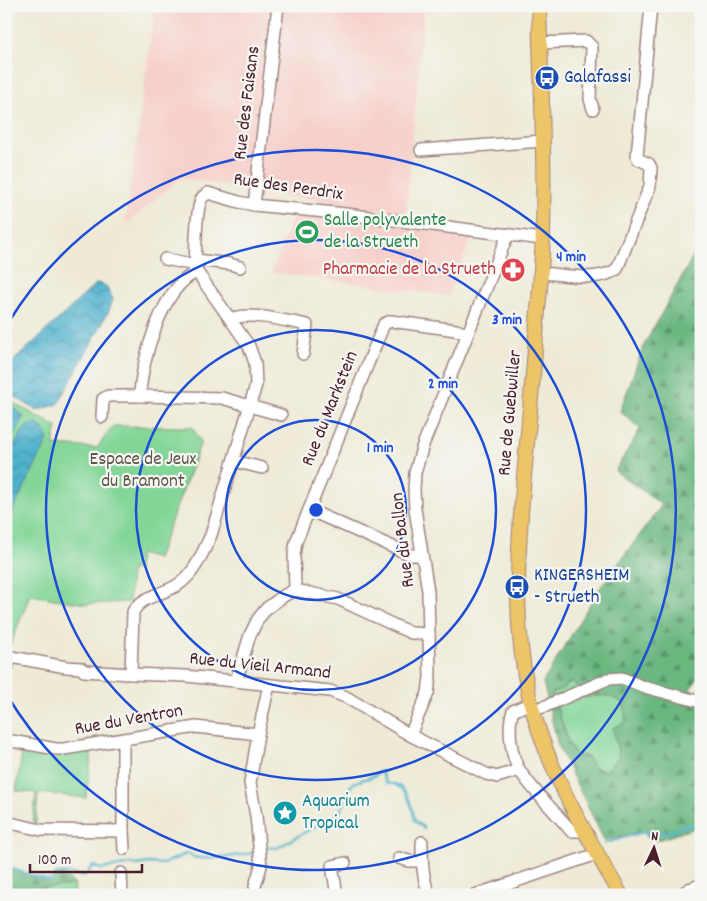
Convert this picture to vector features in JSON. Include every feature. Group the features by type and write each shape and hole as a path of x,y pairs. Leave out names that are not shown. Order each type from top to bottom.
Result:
{"main road":[{"name":"Rue de Guebwiller","path":"539,6 543,141 541,273 520,532 517,592 518,620 522,658 532,706 555,774 620,895"}],"street":[{"name":"Rue des Faisans","path":"254,205 278,6"},
{"path":"541,273 599,277 617,269 650,186 651,168 649,164 638,159 637,156 651,6"},
{"path":"540,43 586,41 592,47 590,99 593,109"},
{"path":"421,150 543,141"},
{"name":"Rue des Perdrix","path":"196,266 201,199 208,193 254,205 346,214 542,239"},
{"name":"Rue du Ballon","path":"410,735 428,693 430,677 428,591 415,509 414,490 416,473 423,445 508,234"},
{"path":"165,259 196,266 230,264 240,267"},
{"path":"131,674 133,612 137,605 180,584 202,556 211,535 256,385 255,363 249,346 196,266"},
{"path":"140,396 140,385 149,342 162,311 196,266"},
{"path":"230,319 239,316 253,317 307,325 303,354"},
{"name":"Rue du Markstein","path":"295,590 294,555 296,542 384,324 391,321 456,330 468,334"},
{"path":"102,417 103,399 108,396 222,398 281,416"},
{"path":"234,460 262,468"},
{"path":"309,510 411,555 422,555"},
{"path":"236,681 250,635 258,619 267,608 295,590 338,599 411,633 429,634"},
{"path":"6,674 8,656"},
{"name":"Rue du Vieil Armand","path":"8,656 84,670 186,676 330,691 346,697 410,735 486,774 497,777 519,770"},
{"path":"584,831 571,831 519,770 510,741 509,720 513,711 532,706 546,706 608,679 622,678 644,687 701,702"},
{"path":"255,886 261,866 256,816 250,783 269,685"},
{"name":"Rue du Ventron","path":"6,740 64,750 196,727 258,734"},
{"path":"123,740 124,849"},
{"path":"6,822 41,830 123,831"},
{"path":"422,842 422,861 430,895"},
{"path":"475,895 597,854"},
{"path":"400,858 409,861 422,861"},
{"path":"337,895 332,866 345,863"},
{"path":"121,873 122,895"},
{"path":"680,895 689,889 701,885"}],"shaded area":[{"path":"155,6 424,6 406,214 181,178 125,225"},
{"path":"296,210 472,236 448,296 271,272"}],"green space":[{"path":"701,242 701,675 689,690 701,693 701,826 652,842 642,832 604,840 558,746 543,682 597,592 662,505 615,471 640,429 620,411 643,347","holes":["573,681 584,698 605,696 614,698 624,704 626,722 613,728 619,756 606,771 594,767 587,756 577,755 570,747 552,693"]},
{"name":"Espace de Jeux du Bramont","path":"6,399 57,427 53,445 97,448 113,426 192,427 201,442 157,559 139,554 138,570 131,570 129,602 86,604 30,595 8,651 6,651"},
{"path":"573,681 584,698 605,696 614,698 624,704 626,722 613,728 619,756 606,771 594,767 587,756 577,755 570,747 552,692 562,689"},
{"path":"23,747 92,750 86,798 38,793 36,823 33,823 36,793 16,791"},
{"path":"6,868 51,882 57,875 65,874 75,885 19,890 6,887"},
{"path":"75,885 74,895 6,895 6,887 19,890"}],"water":[{"path":"97,283 106,286 113,299 109,311 58,404 37,411 6,391 6,368"},
{"path":"6,404 23,415 21,424 6,446"},
{"path":"37,424 44,429 48,440 6,524 6,456 27,426"}],"waterway":[{"path":"262,847 277,848 339,813 353,783 374,776 381,771 386,783 399,786 403,790 413,810 415,821 424,828"},
{"path":"605,843 647,831 656,833 672,832 687,825 701,827"},
{"path":"6,867 51,881 56,874 65,873 83,876 87,874 92,866 102,869 131,864 163,864 188,853 193,857 216,858 257,852"}],"place":[{"name":"Galafassi","path":"547,78"},
{"name":"Salle polyvalente de la Strueth","path":"307,232"},
{"name":"Pharmacie de la Strueth","path":"513,270"},
{"name":"KINGERSHEIM - Strueth","path":"517,587"},
{"name":"Aquarium Tropical","path":"285,813"}]}
